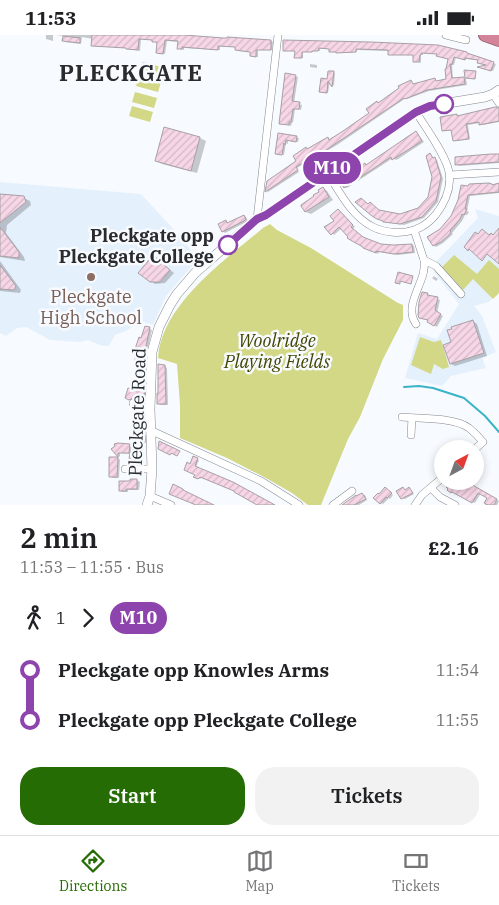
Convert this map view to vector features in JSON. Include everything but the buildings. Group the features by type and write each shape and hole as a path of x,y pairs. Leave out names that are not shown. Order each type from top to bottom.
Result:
{"highway":[{"path":"485,35 499,40"}],"main road":[{"name":"Pleckgate Road","path":"148,501 152,469 150,409 152,352 159,327 177,294 195,273 257,219 266,215 416,112 430,106 496,92"}],"street":[{"path":"257,219 278,35"},
{"path":"446,35 466,40"},
{"path":"496,92 499,103"},
{"path":"327,172 348,205 373,227 384,231 400,232 421,227 440,208 450,186 450,175 445,160 416,112"},
{"path":"450,175 499,172"},
{"path":"414,230 425,265 412,313 412,319 416,324"},
{"path":"424,259 436,266 461,294"},
{"path":"133,403 150,409"},
{"path":"402,417 461,423 470,428 481,440"},
{"path":"411,435 412,418"},
{"path":"152,431 261,481 299,505"},
{"path":"125,469 152,469"},
{"path":"415,505 422,495 432,488 440,497 456,505"},
{"path":"334,505 352,491"},
{"path":"148,501 171,505"}],"shaded area":[{"name":"Pleckgate High School","path":"0,182 141,194 198,259 166,296 153,325 140,321 126,331 115,335 109,346 102,346 88,340 79,342 50,340 26,327 17,328 6,336 0,333"},
{"path":"475,209 499,216 499,291 489,302 474,306 482,316 496,352 482,358 486,368 451,376 442,386 405,378 418,333 437,339 459,304 434,272 439,267 435,263 478,218"}],"green space":[{"path":"143,62 165,68 162,78 140,72"},
{"path":"139,76 161,82 158,92 136,86"},
{"path":"135,92 157,98 154,108 132,102"},
{"path":"132,106 153,112 150,122 129,116"},
{"name":"Woolridge Playing Fields","path":"270,224 403,305 403,320 383,359 360,417 348,439 321,505 308,505 292,493 264,477 227,458 180,438 177,364 158,358 162,339 170,320 197,285 231,254"},
{"path":"454,255 477,274 489,260 499,269 499,293 493,299 473,279 463,290 442,267"},
{"path":"420,337 434,342 441,340 449,367 443,369 434,364 431,374 411,365"}],"waterway":[{"path":"404,387 419,386 433,388 464,398 485,416 499,432"}],"bus line":[{"name":"M10","path":"228,245 257,219 266,215 416,112 430,106 444,104"}],"place":[{"name":"Pleckgate opp Pleckgate College","path":"228,245"},
{"name":"Pleckgate High School","path":"91,277"}],"district":[{"name":"PLECKGATE","path":"131,72"}]}
